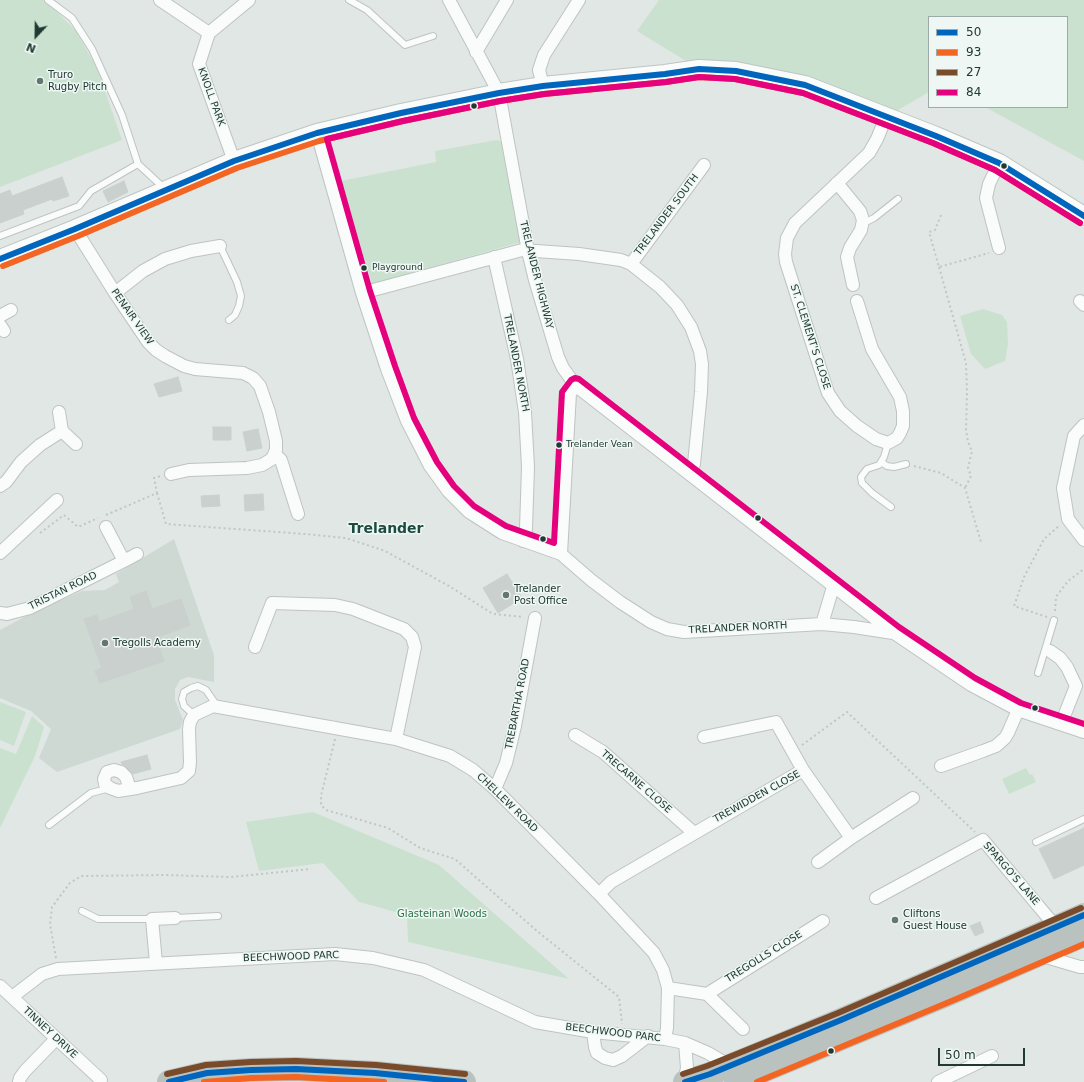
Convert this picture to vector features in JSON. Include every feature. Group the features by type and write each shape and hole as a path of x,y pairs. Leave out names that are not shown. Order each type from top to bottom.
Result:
{"highway":[{"path":"740,1077 849,1017 1084,915"},
{"path":"684,1082 710,1074 740,1077 951,993 1084,935"},
{"path":"170,1082 207,1073 296,1069 375,1073 464,1082"}],"street":[{"path":"160,0 209,33 249,0"},
{"name":"TRELANDER HIGHWAY","path":"449,0 499,93 528,251 553,346 563,368 576,386 833,587 894,633 971,686 1018,710 1084,732"},
{"path":"476,52 507,0"},
{"path":"543,86 539,70 544,55 579,0"},
{"name":"KNOLL PARK","path":"209,33 199,64 234,161"},
{"path":"0,259 75,229 234,161 317,133 401,113 499,93 543,86 665,74 699,69 736,71 805,85 936,136 999,163 1084,216"},
{"name":"ST. CLEMENT'S CLOSE","path":"886,117 877,139 869,153 793,226 787,238 786,262 828,393 840,411 857,426 876,439 888,442"},
{"path":"317,133 362,293 387,369 407,421 430,466 448,490 469,512 502,534 561,554 570,393 576,386"},
{"path":"999,163 989,184 986,198 999,248"},
{"name":"TRELANDER SOUTH","path":"631,264 704,165"},
{"path":"837,183 860,211 863,220 861,230 850,248 847,257 853,285"},
{"name":"PENAIR VIEW","path":"75,229 148,342 164,356 184,366 195,369 243,373 257,382 260,386 269,412 276,441 275,454 281,460 298,514"},
{"path":"115,293 143,271 165,259 190,251 220,246"},
{"name":"TRELANDER SOUTH","path":"362,293 522,250 579,254 610,258 631,264 660,287 678,305 691,327 700,351 702,364 701,392 694,464 689,473"},
{"name":"TRELANDER NORTH","path":"494,257 517,359 525,412 528,467 526,529 523,541"},
{"path":"857,301 872,349 900,397 902,404 902,430 897,438 888,442"},
{"path":"0,316 11,310"},
{"path":"60,412 62,430 76,444"},
{"path":"1084,425 1074,436 1063,488 1068,519 1084,540"},
{"path":"0,486 6,482 21,462 40,445 62,430"},
{"path":"171,474 189,470 248,468 267,462 275,454"},
{"path":"0,553 57,500"},
{"path":"106,527 124,561"},
{"name":"TRISTAN ROAD","path":"0,613 7,614 30,608 137,554"},
{"name":"TRELANDER NORTH","path":"561,554 591,580 620,602 651,622 666,629 684,632 822,624 894,633"},
{"path":"822,624 833,587"},
{"path":"255,647 272,604 335,605 353,609 404,629 412,637 414,647 396,739"},
{"name":"TREBARTHA ROAD","path":"495,789 506,763 515,726 535,618"},
{"path":"1048,650 1060,658 1067,667 1076,686 1061,724"},
{"path":"130,789 126,777 121,772 114,770 107,772 104,779 106,784 110,788 118,791 130,789 181,778 188,771 190,762 188,744 190,722 194,716 213,706 217,706"},
{"name":"CHELLEW ROAD","path":"217,706 396,739 450,756 474,770 495,789 599,894 654,953 663,970 668,988 667,1028 665,1039"},
{"path":"941,766 996,746 1005,738 1018,710"},
{"path":"704,737 776,722 803,770"},
{"name":"TRECARNE CLOSE","path":"575,735 603,752 694,833"},
{"name":"TREWIDDEN CLOSE","path":"599,894 611,882 803,770 851,838"},
{"path":"818,862 851,838 913,798"},
{"name":"SPARGO'S LANE","path":"876,898 983,840 1056,927"},
{"path":"156,963 152,919 175,918"},
{"name":"TREGOLLS CLOSE","path":"707,994 822,921"},
{"name":"BEECHWOOD PARC","path":"12,997 42,974 58,968 335,954 373,958 424,970 535,1022 593,1032 648,1036 685,1043 708,1053 740,1077"},
{"path":"1038,955 1080,967 1084,966"},
{"name":"TINNEY DRIVE","path":"0,986 101,1080"},
{"path":"668,988 707,994 743,1028"},
{"path":"593,1032 597,1053 605,1058 613,1060 622,1056 648,1036"},
{"path":"19,1082 24,1071 56,1039"},
{"path":"684,1082 687,1068 685,1043"},
{"path":"938,1082 992,1056"}],"lane":[{"path":"48,0 72,18 92,49 122,114 138,164 166,190"},
{"path":"349,0 367,10 405,45 433,36"},
{"path":"0,236 79,206 90,191 138,164"},
{"path":"863,220 868,221 874,218 898,199"},
{"path":"220,246 237,282 241,296 235,315 228,320"},
{"path":"888,442 884,457 879,465 867,469 861,477 862,483 872,493 891,507"},
{"path":"881,462 887,466 894,467 906,464"},
{"path":"1038,673 1048,650 1054,620"},
{"path":"194,716 184,706 182,699 184,692 190,688 198,686 206,690 217,706"},
{"path":"49,824 91,793 110,788"},
{"path":"1036,842 1084,819"},
{"path":"82,911 98,919 152,919"},
{"path":"175,918 218,916"}],"path":[{"path":"941,215 936,230 929,232 966,363 966,430 968,442 972,452 968,468 971,476 965,488"},
{"path":"939,266 993,252 999,248"},
{"path":"906,464 941,472 965,488 981,542"},
{"path":"171,474 154,478 166,524 346,538 385,551 449,586 493,614 535,618"},
{"path":"30,525 38,534 64,515 78,527 157,494"},
{"path":"1068,519 1044,539 1024,577 1014,606 1054,620 1056,597 1068,581 1084,569"},
{"path":"793,752 847,712 983,840"},
{"path":"338,728 320,796 321,805 326,810 388,828 420,848 454,859 536,931 619,997 623,1034"},
{"path":"58,968 52,942 50,924 52,907 70,883 81,876 165,875 230,877 311,869"}],"shaded area":[{"name":"Tregolls Academy","path":"174,539 214,655 214,682 188,677 180,680 175,689 175,700 183,720 180,729 57,772 39,758 51,729 31,711 0,698 0,630 28,615 82,591 105,590 119,582 116,574"}],"green space":[{"path":"0,0 45,0 76,31 97,68 122,140 0,187"},
{"path":"659,0 1084,0 1084,161 987,108 1068,108 1068,16 928,16 928,93 886,117 805,85 699,69 637,31"},
{"path":"497,140 505,143 524,241 372,284 341,181 436,162 435,151"},
{"path":"983,309 1002,315 1007,322 1008,344 1005,361 985,369 971,354 960,316"},
{"path":"0,702 26,712 14,746 0,740"},
{"path":"32,716 44,727 35,756 0,828 0,748 16,754"},
{"path":"1026,768 1030,775 1032,774 1036,782 1009,794 1002,779"},
{"name":"Glasteinan Woods","path":"313,812 439,865 569,979 408,942 407,915 359,902 323,863 259,871 246,822"}],"building":[{"path":"62,177 69,196 53,201 52,199 23,210 24,214 0,223 0,194 10,190 12,196"},
{"path":"124,181 128,192 108,202 103,191"},
{"path":"178,377 182,391 159,397 154,384"},
{"path":"213,427 231,427 231,440 213,440"},
{"path":"258,429 262,448 247,451 243,432"},
{"path":"263,494 264,510 245,511 244,495"},
{"path":"219,495 220,506 202,507 201,496"},
{"path":"507,574 522,598 498,613 483,588"},
{"path":"146,591 152,609 181,599 190,625 158,637 162,648 159,648 164,661 100,683 95,671 102,668 84,619 97,615 99,622 134,609 130,597"},
{"path":"147,755 151,769 133,774 121,762"},
{"path":"1084,828 1084,865 1054,879 1039,849"},
{"path":"980,922 984,932 975,936 970,926"}],"transit line":[{"name":"50","path":"0,259 75,229 234,161 317,133 401,113 499,93 543,86 665,74 699,69 736,71 805,85 936,136 999,163 1084,216"},
{"name":"93","path":"3,266 78,236 237,168 319,141 403,121 500,101 544,94 666,82 699,77 735,79 803,93 933,143 995,170 1080,223"},
{"name":"84","path":"1080,223 995,170 933,143 803,93 735,79 699,77 666,82 544,94 500,101 403,121 327,139 370,291 414,418 437,462 454,486 474,506 506,526 554,543 562,392 571,380 575,378 579,379 899,627 975,678 1021,703 1084,724"},
{"name":"27","path":"683,1074 707,1066 838,1013 1081,908"},
{"name":"50","path":"685,1082 710,1074 841,1020 1084,915"},
{"name":"93","path":"757,1082 1084,944"},
{"name":"27","path":"167,1074 206,1065 296,1061 376,1065 465,1074"},
{"name":"50","path":"169,1082 207,1073 296,1069 375,1073 464,1082"},
{"name":"93","path":"204,1082 251,1078 296,1077 384,1082"}],"place":[{"name":"Truro Rugby Pitch","path":"40,81"},
{"name":"Playground","path":"364,268"},
{"name":"Trelander Vean","path":"559,445"},
{"name":"Trelander Post Office","path":"506,595"},
{"name":"Tregolls Academy","path":"105,643"},
{"name":"Cliftons Guest House","path":"895,920"}],"district":[{"name":"Trelander","path":"386,529"}]}
